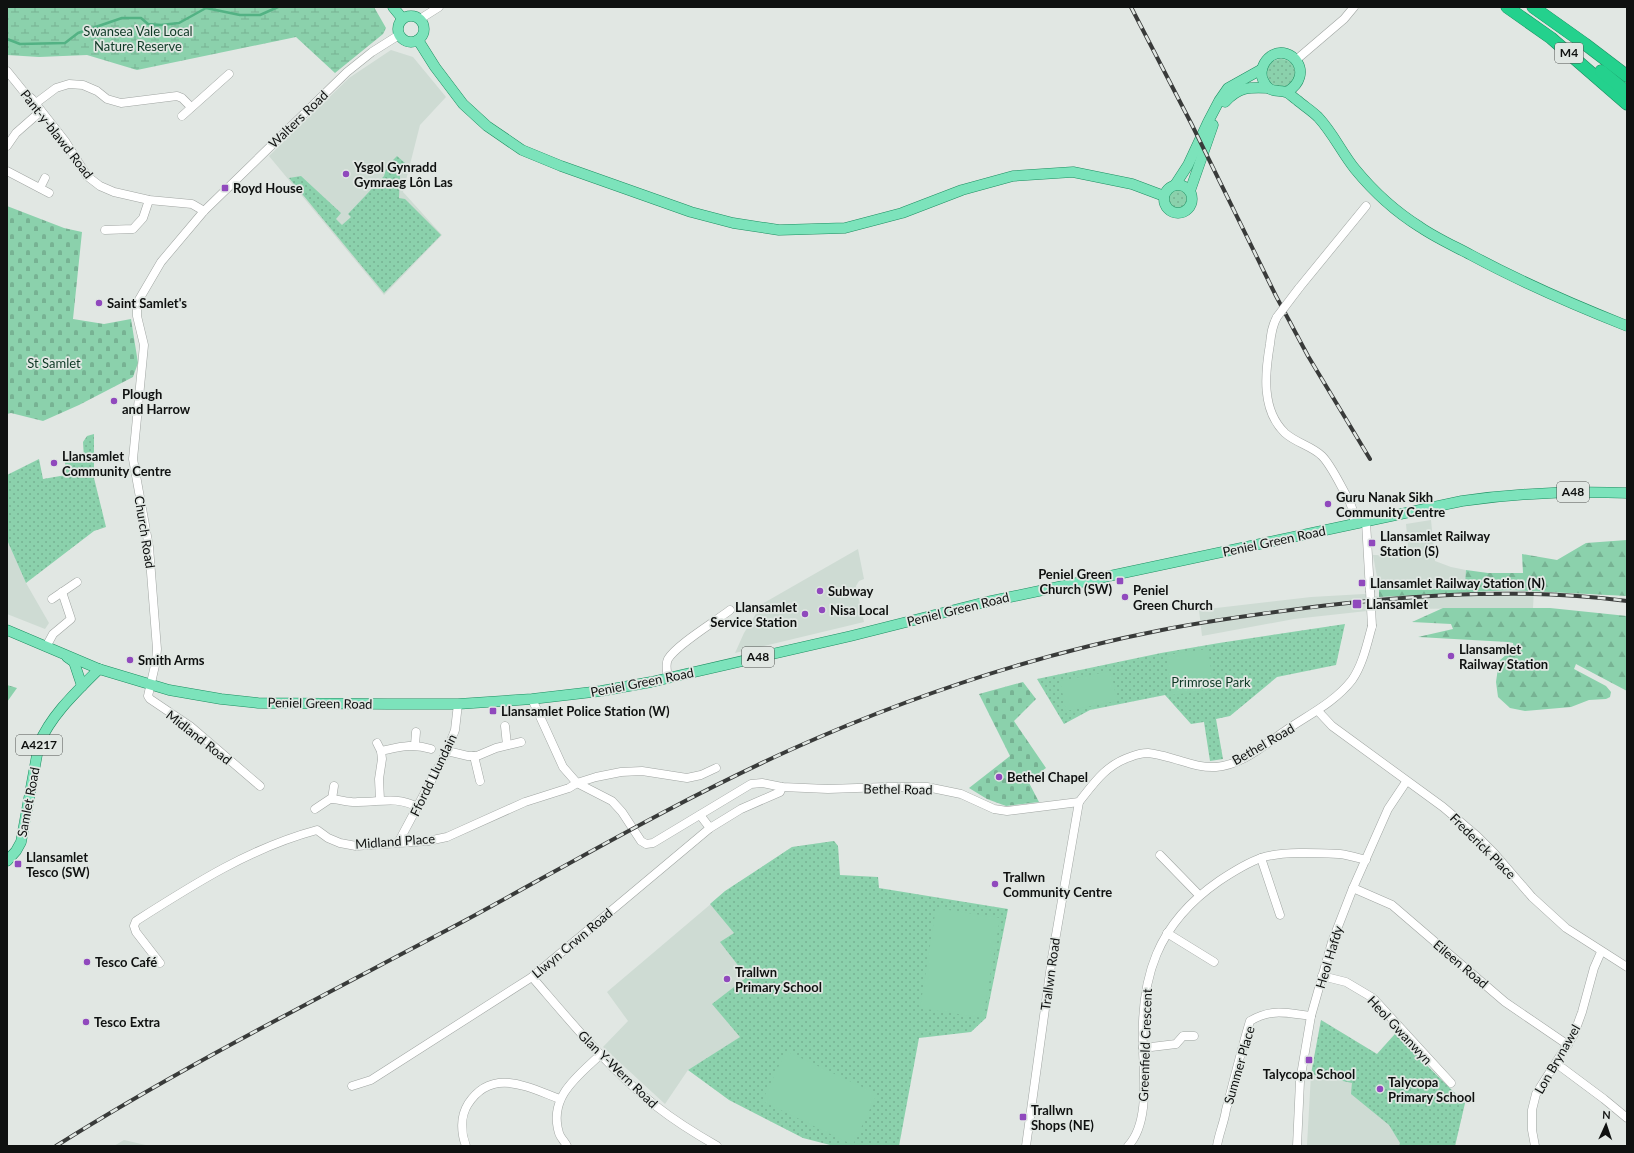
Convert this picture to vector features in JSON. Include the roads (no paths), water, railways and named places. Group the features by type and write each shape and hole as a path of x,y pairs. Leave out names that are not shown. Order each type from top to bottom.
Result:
{"highway":[{"name":"M4","path":"1507,7 1550,38 1627,104"},
{"name":"M4","path":"1511,7 1553,35 1627,92"},
{"name":"M4","path":"1533,7 1627,76"}],"main road":[{"path":"393,7 402,18"},
{"path":"411,15 420,19 423,23 424,32 418,40 408,42 399,35 398,26 402,18 411,15"},
{"path":"418,40 435,67 463,104 487,126 522,150 561,166 691,212 733,224 779,230 845,228 902,214 962,190 1021,175 1073,172 1132,184 1164,196"},
{"path":"1190,191 1213,124 1225,103 1234,93 1250,87 1268,88 1277,92 1287,92 1295,87 1300,78 1300,69 1296,60 1289,55 1281,53 1272,55 1266,61 1262,69 1262,79 1268,88"},
{"path":"1175,185 1188,165 1208,122 1228,88 1262,69"},
{"path":"1287,92 1318,117 1355,169 1393,208 1420,228 1493,267 1533,286 1584,310 1627,326"},
{"path":"1175,185 1183,185 1190,191 1192,196 1191,205 1184,212 1171,212 1165,205 1164,196 1169,188 1175,185"},
{"name":"Peniel Green Road","path":"98,669 192,695 258,703 458,704 532,699 600,691 668,678 982,603 1462,501 1489,497 1568,492 1627,494"},
{"name":"A48","path":"7,630 98,669"},
{"path":"61,653 74,662 82,686"},
{"name":"Samlet Road","path":"7,861 16,851 21,842 39,744 49,726 98,669"}],"street":[{"path":"420,19 439,7"},
{"path":"1296,60 1344,19 1354,7"},
{"name":"Walters Road","path":"204,211 347,72 372,52 399,35"},
{"name":"Pant-y-blawd Road","path":"7,71 24,92 36,103 65,141 87,176 100,186 114,192 150,200 192,204 204,211"},
{"path":"182,116 230,74"},
{"path":"36,103 56,88 69,84 83,85 97,91 107,99 121,103 177,96 182,98 191,107"},
{"path":"7,146 16,133 42,111"},
{"path":"7,171 49,193"},
{"path":"40,188 45,178"},
{"path":"105,230 133,229 143,218 150,200"},
{"path":"1355,524 1349,500 1323,457 1316,451 1286,434 1274,418 1268,398 1266,373 1271,333 1277,317 1366,206"},
{"name":"Church Road","path":"151,684 157,649 149,547 133,459 144,345 137,316 137,303 161,262 204,211"},
{"name":"Bethel Road","path":"577,783 612,801 622,812 641,841 646,844 653,843 751,784 762,783 782,787 828,789 927,787 961,794 994,809 1007,811 1079,802 1105,770 1126,758 1146,753 1173,759 1193,766 1216,767 1226,765 1254,752 1286,730 1318,711 1352,679 1364,656 1372,626 1366,522"},
{"path":"52,599 77,582"},
{"path":"46,647 53,634 71,620 62,592"},
{"path":"668,678 666,668 669,658 686,642 730,610"},
{"name":"Midland Road","path":"151,684 148,696 150,699 190,726 260,786"},
{"path":"532,699 563,767 577,783"},
{"name":"Ffordd Llundain","path":"398,843 447,751 455,730 458,704"},
{"name":"Frederick Place","path":"1318,711 1332,726 1406,782 1443,807 1477,836 1548,914 1566,928 1627,967"},
{"path":"505,726 507,745"},
{"path":"415,745 416,732"},
{"path":"447,751 474,756 521,742"},
{"path":"377,743 381,751 379,790 380,800"},
{"path":"381,751 406,745 415,745 431,749"},
{"path":"474,756 480,781"},
{"name":"Midland Place","path":"160,963 136,932 134,926 136,921 197,882 256,851 298,835 317,830 328,838 340,843 356,846 428,842 447,837 500,812 525,802 569,788 577,783 596,776 621,772 642,771 687,778 701,775 716,768"},
{"name":"Heol Hafdy","path":"1297,1146 1300,1081 1311,1016 1332,942 1353,888 1388,808 1406,782"},
{"path":"332,799 334,786"},
{"name":"Llwyn Crwn Road","path":"352,1086 371,1080 532,977 710,828 741,809 780,792 782,787"},
{"path":"315,809 324,802 332,799 358,802 380,800 402,801 418,807"},
{"name":"Trallwn Road","path":"1026,1146 1052,958 1079,802"},
{"path":"700,815 710,828"},
{"name":"Greenfield Crescent","path":"1128,1146 1132,1142 1141,1119 1145,1087 1143,1048 1147,984 1153,960 1167,934 1182,912 1199,894 1227,876 1261,858 1275,855 1341,854 1366,860"},
{"path":"1160,855 1199,894"},
{"path":"1261,858 1280,915"},
{"name":"Eileen Road","path":"1353,888 1392,905 1505,1002 1568,1045"},
{"path":"1167,934 1214,962"},
{"name":"Lon Brynawel","path":"1535,1146 1532,1130 1532,1110 1536,1094 1557,1064 1574,1034 1580,1020 1594,968 1602,952"},
{"name":"Heol Gwanwyn","path":"1322,976 1346,982 1373,998 1451,1083"},
{"name":"Glan Y-Wern Road","path":"532,977 600,1055 656,1107 717,1146"},
{"name":"Summer Place","path":"1217,1146 1218,1134 1225,1116 1250,1021 1262,1014 1277,1012 1311,1016"},
{"path":"1143,1048 1176,1044 1183,1036 1194,1036"},
{"path":"567,1146 559,1133 557,1112 560,1099 572,1082 600,1055"},
{"path":"1557,1064 1627,1118"},
{"path":"466,1146 462,1136 463,1116 467,1106 474,1096 484,1087 493,1083 504,1082 518,1084 560,1099"}],"waterway":[{"path":"7,39 20,44 65,43 78,33 122,18 141,18 148,24 161,25 179,23 206,8 240,15 260,15 278,7"}],"railway":[{"path":"1131,7 1192,125 1276,296 1308,356 1370,459"},
{"path":"56,1146 106,1115 208,1057 466,920 667,810 790,750 880,712 926,695 1019,665 1114,640 1183,626 1267,613 1367,601 1441,595 1553,595 1627,601"}],"place":[{"name":"Ysgol Gynradd Gymraeg Lôn Las","path":"346,174"},
{"name":"Royd House","path":"225,188"},
{"name":"Saint Samlet's","path":"99,303"},
{"name":"Plough and Harrow","path":"114,401"},
{"name":"Llansamlet Community Centre","path":"54,463"},
{"name":"Guru Nanak Sikh Community Centre","path":"1328,504"},
{"name":"Llansamlet Railway Station (S)","path":"1372,543"},
{"name":"Peniel Green Church (SW)","path":"1120,581"},
{"name":"Llansamlet Railway Station (N)","path":"1362,583"},
{"name":"Subway","path":"820,591"},
{"name":"Peniel Green Church","path":"1125,597"},
{"name":"Llansamlet","path":"1357,604"},
{"name":"Nisa Local","path":"822,610"},
{"name":"Llansamlet Service Station","path":"805,614"},
{"name":"Llansamlet Railway Station","path":"1451,656"},
{"name":"Smith Arms","path":"130,660"},
{"name":"Llansamlet Police Station (W)","path":"493,711"},
{"name":"Bethel Chapel","path":"999,777"},
{"name":"Llansamlet Tesco (SW)","path":"18,864"},
{"name":"Trallwn Community Centre","path":"995,884"},
{"name":"Tesco Café","path":"87,962"},
{"name":"Trallwn Primary School","path":"727,979"},
{"name":"Tesco Extra","path":"86,1022"},
{"name":"Talycopa School","path":"1309,1060"},
{"name":"Talycopa Primary School","path":"1380,1089"},
{"name":"Trallwn Shops (NE)","path":"1023,1117"}],"park label":[{"name":"Swansea Vale Local Nature Reserve","path":"138,38"},
{"name":"St Samlet","path":"54,363"},
{"name":"Primrose Park","path":"1211,682"}]}
